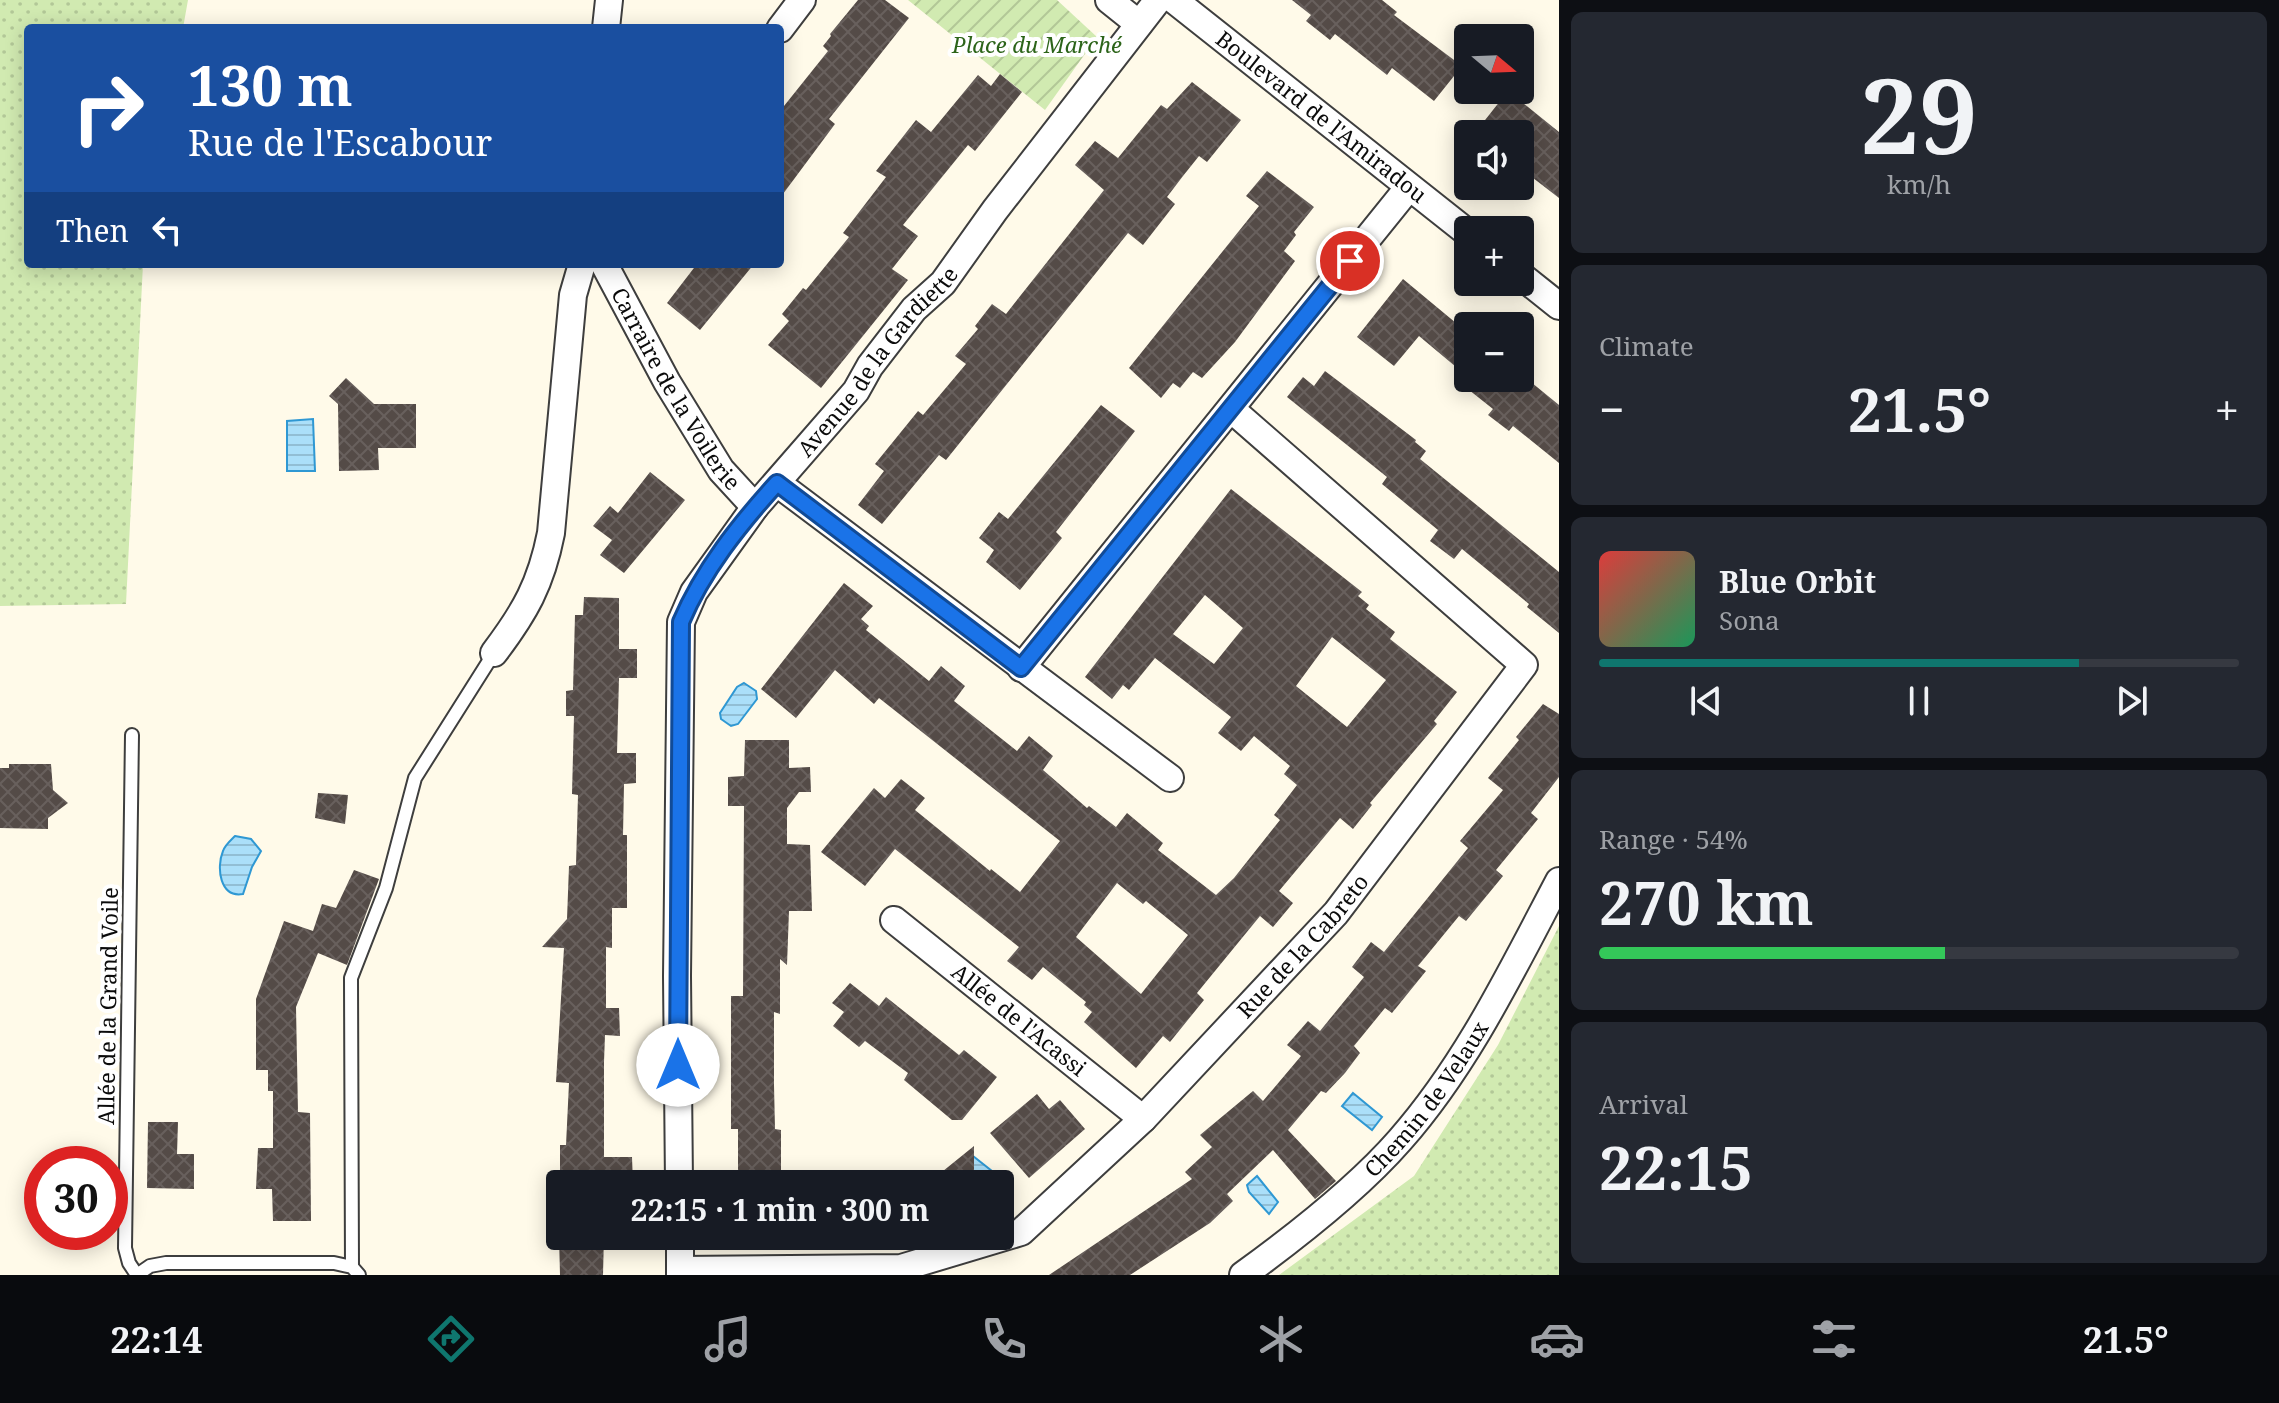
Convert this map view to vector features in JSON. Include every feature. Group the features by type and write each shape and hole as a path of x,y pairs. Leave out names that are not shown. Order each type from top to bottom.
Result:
{"street":[{"path":"606,24 609,0"},
{"path":"784,24 802,0"},
{"path":"1109,0 1139,24"},
{"name":"Avenue de la Gardiette","path":"679,1170 677,976 681,622 694,592 755,507 856,391 870,366 914,309 943,283 995,210 1158,0"},
{"name":"Boulevard de l'Amiradou","path":"1174,0 1454,222"},
{"path":"1021,668 1409,187"},
{"path":"494,653 522,616 544,569 551,533 573,295 581,268"},
{"name":"Carraire de la Voilerie","path":"606,268 667,382 721,470 755,507"},
{"path":"1534,286 1559,306"},
{"name":"Rue de la Cabreto","path":"680,1273 901,1268 1021,1232 1143,1119 1336,913 1524,665 1231,409"},
{"path":"777,483 1170,778"},
{"name":"Chemin de Velaux","path":"1243,1275 1353,1185 1417,1119 1495,1004 1559,881"},
{"name":"Allée de l'Acassi","path":"894,920 1143,1119"},
{"path":"680,1250 680,1273"}],"lane":[{"path":"355,1271 351,978 386,888 415,778 494,653"},
{"name":"Allée de la Grand Voile","path":"132,735 125,1248 129,1263 137,1275 150,1266 166,1263 334,1263 355,1271"}],"green space":[{"path":"0,0 188,0 184,24 24,24 24,268 143,268 126,604 0,606"},
{"name":"Place du Marché","path":"908,0 1057,0 1097,37 1045,110"},
{"path":"1559,926 1559,1275 1279,1275 1414,1176 1498,1045"}],"water":[{"path":"313,419 315,471 287,471 287,421"},
{"path":"744,683 756,691 757,699 738,724 731,726 721,719 720,713 737,687"},
{"path":"235,836 251,839 261,851 243,894 229,891 220,873 223,851"},
{"path":"1353,1093 1382,1117 1372,1130 1342,1106"},
{"path":"973,1156 991,1170 971,1170 967,1164"},
{"path":"1257,1176 1278,1202 1269,1214 1249,1192 1247,1185"}],"building":[{"path":"858,0 885,0 909,18 829,119 835,124 784,193 784,106 828,51 823,46"},
{"path":"1292,0 1382,0 1397,12 1394,15 1454,60 1454,76 1434,101 1392,68 1387,75 1335,34 1330,40 1306,21 1311,15"},
{"path":"1000,74 1022,92 975,151 968,145 903,225 918,236 892,269 908,280 821,388 768,345 789,321 782,314 849,237 843,233 886,177 876,171 916,120 931,132 978,75 991,86"},
{"path":"1192,82 1241,120 1207,162 1199,156 1183,176 1167,197 1175,204 1143,245 1128,233 946,460 939,455 882,524 858,505 884,471 875,464 918,411 923,415 966,364 955,356 978,329 975,326 992,304 1006,314 1104,190 1075,165 1095,141 1118,158 1161,105 1167,109"},
{"path":"1498,104 1524,104 1559,132 1559,198 1534,179 1534,120 1485,120"},
{"path":"1267,171 1314,207 1294,232 1296,235 1284,251 1295,261 1235,342 1202,378 1193,372 1180,388 1173,383 1161,398 1129,368 1259,206 1246,196"},
{"path":"694,268 751,268 700,330 667,303"},
{"path":"1403,279 1454,321 1454,365 1419,336 1394,366 1357,337"},
{"path":"1325,371 1416,440 1426,451 1420,459 1559,572 1559,633 1462,549 1454,559 1430,541 1438,530 1382,484 1387,477 1287,397 1303,377 1314,386"},
{"path":"346,378 374,404 416,404 416,448 378,448 379,470 339,471 338,404 329,396"},
{"path":"1534,385 1559,405 1559,463 1513,426 1509,431 1488,415 1493,409 1472,392 1534,392"},
{"path":"1101,405 1135,431 1056,532 1062,538 1020,590 986,562 994,550 979,538 999,512 1008,519"},
{"path":"650,472 685,500 624,573 600,555 612,540 593,526 610,506 618,513"},
{"path":"1231,489 1362,592 1358,596 1369,605 1366,609 1395,632 1390,639 1457,692 1434,721 1437,724 1370,803 1372,805 1353,829 1340,818 1279,891 1293,903 1273,927 1260,916 1197,993 1204,1000 1170,1042 1163,1036 1136,1068 1084,1022 1092,1012 1084,1005 1086,1002 1043,967 1032,980 1007,961 1019,947 895,849 865,886 821,852 874,788 885,798 901,779 925,798 915,810 1020,892 1060,841 879,698 874,704 835,670 796,718 761,689 844,583 873,606 861,619 869,626 866,630 929,681 941,666 965,686 954,701 1017,751 1029,736 1053,756 1043,770 1087,808 1089,806 1116,827 1127,813 1163,843 1158,850 1216,895 1234,878 1280,820 1274,815 1297,785 1284,774 1290,766 1254,736 1241,751 1218,733 1231,717 1155,658 1129,690 1123,685 1112,699 1085,677","holes":["1205,595 1243,628 1214,664 1173,634","1332,637 1386,680 1347,727 1296,686","1117,883 1143,904 1146,901 1188,935 1141,994 1076,937"]},
{"path":"584,597 619,598 619,649 637,649 637,678 619,678 617,753 636,753 636,783 624,784 627,908 612,908 612,948 606,947 606,1008 619,1008 620,1036 605,1035 604,1062 604,1157 632,1157 632,1170 560,1170 560,1145 566,1145 569,1083 556,1082 564,948 542,947 567,919 569,866 576,865 578,795 572,794 574,716 566,716 566,691 573,690 575,615 583,615"},
{"path":"1543,704 1559,714 1559,777 1531,813 1538,819 1496,870 1503,876 1466,921 1459,916 1418,966 1426,971 1392,1013 1385,1008 1354,1046 1360,1053 1345,1073 1326,1093 1321,1091 1288,1130 1336,1181 1315,1199 1273,1150 1227,1194 1233,1201 1210,1223 1130,1275 1049,1275 1192,1179 1185,1172 1212,1147 1200,1135 1253,1091 1263,1101 1301,1056 1287,1045 1308,1021 1320,1031 1364,977 1352,967 1371,942 1384,952 1468,848 1460,841 1503,790 1488,778"},
{"path":"745,740 789,740 789,768 810,767 811,792 799,792 787,808 787,844 810,845 812,911 789,911 787,965 780,959 780,1014 774,1012 774,1085 775,1129 781,1130 781,1170 738,1170 738,1129 731,1129 731,996 743,996 744,806 728,806 728,777 744,776"},
{"path":"9,764 51,764 53,790 68,803 48,818 48,829 0,828 0,768 9,768"},
{"path":"318,793 348,795 345,824 315,818"},
{"path":"354,870 379,879 347,965 318,953 296,1007 298,1112 310,1113 311,1221 273,1221 272,1189 256,1189 258,1148 273,1148 273,1091 268,1091 268,1070 256,1070 256,999 284,921 313,931 322,904 336,908"},
{"path":"850,983 879,1006 886,997 959,1055 964,1050 997,1077 962,1120 952,1120 904,1080 908,1073 865,1041 859,1047 833,1026 844,1012 832,1003"},
{"path":"1037,1094 1049,1109 1060,1100 1085,1129 1029,1178 990,1133"},
{"path":"148,1122 178,1122 177,1154 194,1154 194,1189 147,1188"},
{"path":"974,1146 974,1170 944,1170"},
{"path":"559,1250 604,1250 603,1275 560,1275"}],"route":[{"path":"678,1065 681,622 694,592 755,507 777,483 1021,668 1350,261"}]}
